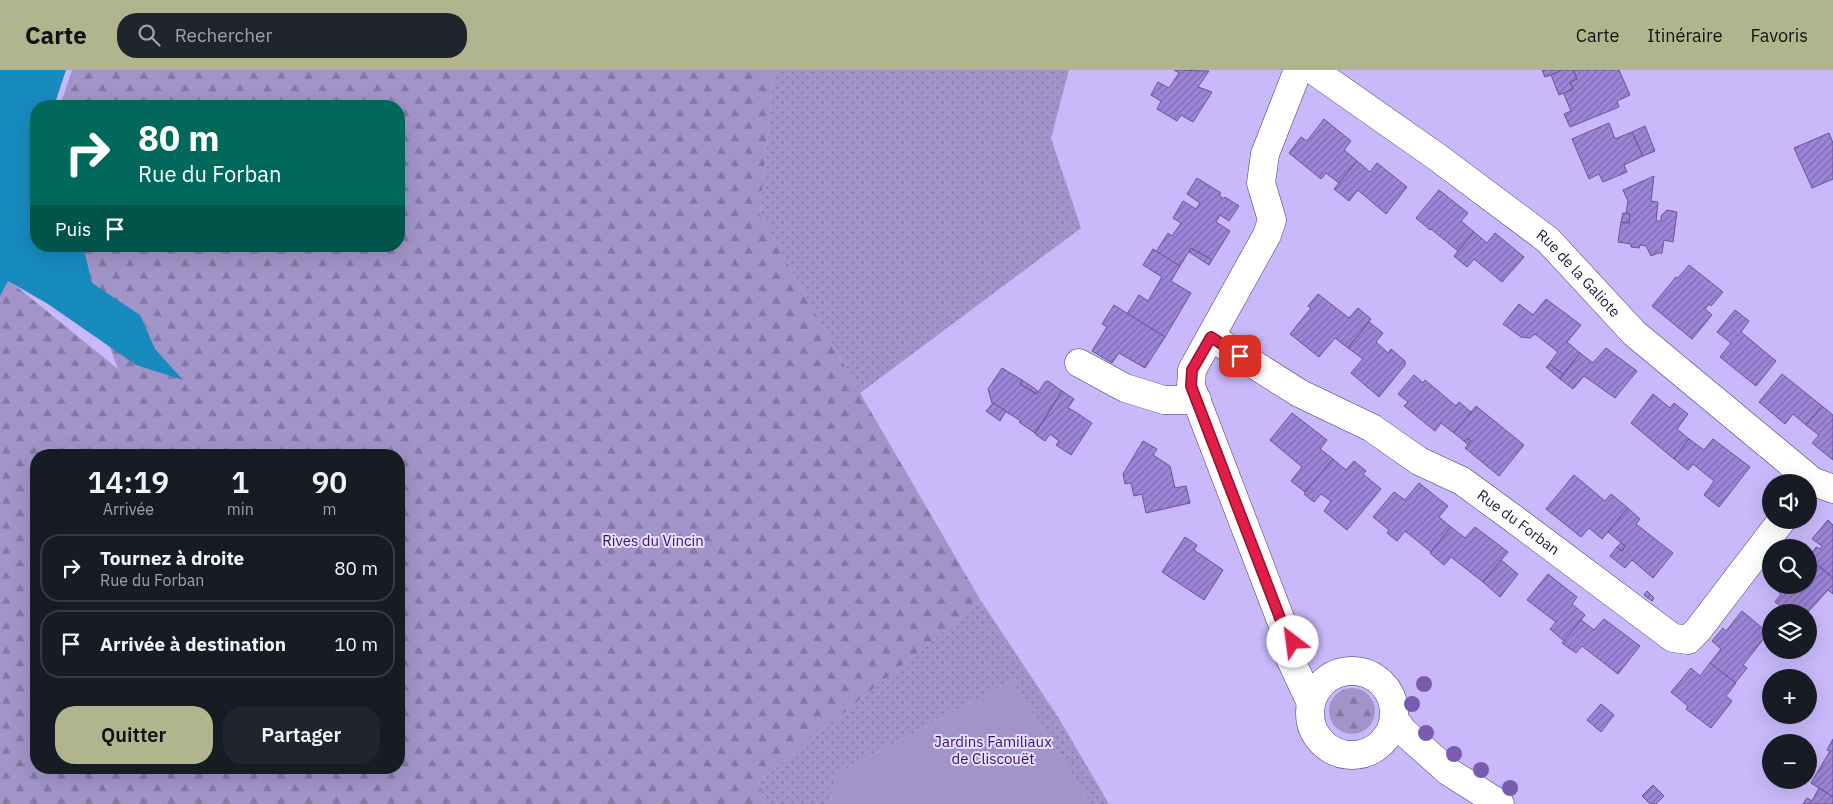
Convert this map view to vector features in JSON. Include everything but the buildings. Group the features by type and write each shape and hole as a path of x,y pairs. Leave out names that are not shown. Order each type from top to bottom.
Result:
{"street":[{"path":"1298,70 1265,154 1261,183 1272,220 1266,235 1192,370 1191,386 1285,631 1289,656 1311,703"},
{"name":"Rue de la Galiote","path":"1312,70 1437,157 1548,240 1634,333 1818,485"},
{"name":"Rue du Forban","path":"1211,337 1299,393 1372,428 1419,461 1462,481 1673,638 1688,640 1698,630 1775,529"},
{"path":"1079,363 1125,388 1164,400 1197,400"},
{"path":"1285,631 1301,653 1315,666 1326,672 1362,672 1374,677 1384,685 1391,696 1395,708 1395,720 1389,734 1381,744 1370,751 1357,755 1343,754 1331,749 1320,740 1314,729 1310,716 1311,703 1320,685 1337,673"},
{"path":"1395,720 1403,731 1449,772 1500,804"},
{"path":"1370,751 1390,752 1434,769 1449,772"}],"green space":[{"name":"Rives du Vincin","path":"72,70 774,70 760,214 860,393 981,601 759,782 765,804 0,804 0,273 118,369 75,252 405,252 405,100 62,100"},
{"path":"774,70 1069,70 1051,138 1081,228 860,393 760,214"},
{"path":"981,601 1058,717 1109,804 1091,804 1012,681 838,773 829,804 765,804 759,782"},
{"name":"Jardins Familiaux de Cliscouët","path":"1012,681 1091,804 829,804 838,773"},
{"path":"1352,688 1365,692 1371,698 1375,711 1371,724 1365,730 1352,734 1339,730 1333,724 1329,711 1333,698 1339,692"}],"water":[{"path":"0,70 66,70 56,100 30,100 30,252 84,252 92,283 140,315 155,349 183,380 136,365 48,304 8,281 0,296"}],"route":[{"path":"1240,356 1211,337 1192,370 1191,386 1285,631 1293,642"}]}
